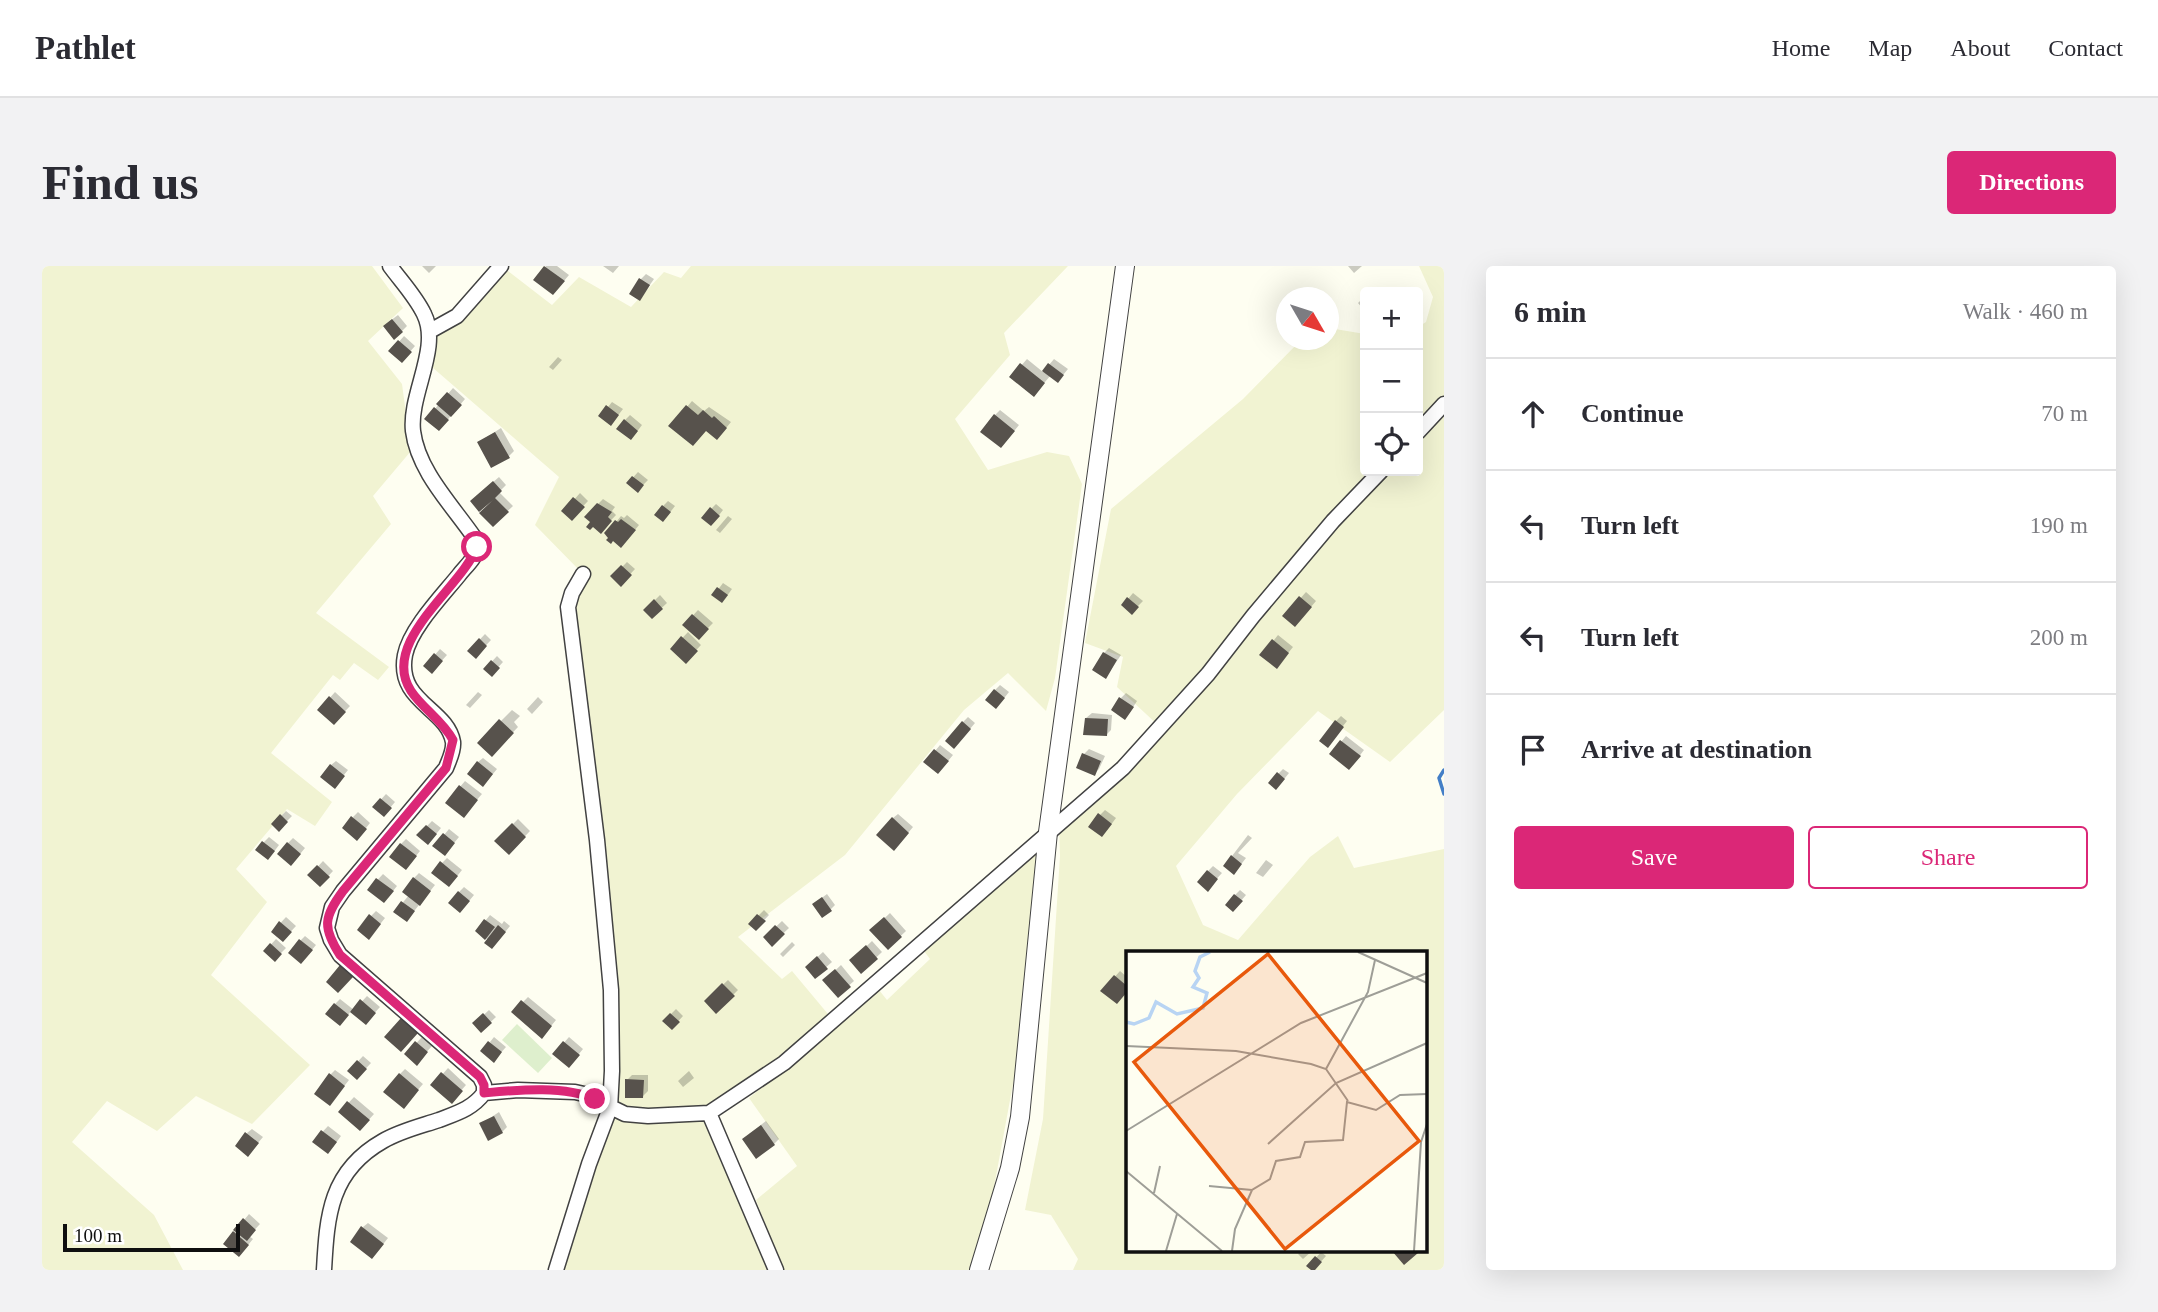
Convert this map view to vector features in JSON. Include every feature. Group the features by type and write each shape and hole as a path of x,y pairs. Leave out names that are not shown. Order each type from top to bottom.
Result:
{"street":[{"path":"390,266 424,314 430,331 413,412 413,431 418,453 430,475 474,537 477,547 473,558 432,608 408,643 404,672 411,691 453,740 446,768 332,906 327,928 331,940 346,961 480,1077 484,1093"},
{"path":"430,331 457,316 501,266"},
{"path":"979,1270 1010,1168 1020,1117 1048,832 1125,266"},
{"path":"1423,427 1444,404"},
{"path":"324,1270 331,1205 336,1188 347,1172 365,1153 385,1139 469,1108 484,1093 518,1090 575,1092 625,1114 648,1116 709,1113 784,1063 1123,768 1208,674 1252,616 1333,521 1376,476"},
{"path":"556,1270 589,1164 610,1108 612,1071 611,990 597,840 568,607 572,593 583,574"},
{"path":"709,1113 776,1270"}],"green space":[{"path":"42,266 372,266 403,308 368,341 402,384 411,451 373,496 391,524 316,613 389,667 378,680 354,663 340,680 333,675 271,753 332,802 315,826 287,809 236,869 267,902 211,975 310,1065 252,1124 196,1096 157,1131 107,1101 72,1142 154,1215 183,1270 42,1270"},
{"path":"691,266 1068,266 1004,333 1010,355 955,419 988,470 1047,452 1069,456 1082,484 1055,678 1046,711 1008,673 964,710 845,855 738,937 782,979 792,971 833,1020 709,1113 773,1270 564,1270 613,1110 611,990 568,607 583,574 535,525 559,477 425,361 430,331 457,316 508,271 552,305 579,277 631,307 664,272 681,278"},
{"path":"1419,266 1444,266 1444,710 1390,762 1318,711 1237,794 1176,866 1203,925 1238,940 1310,857 1338,836 1354,868 1444,849 1444,1270 1073,1270 1078,1259 1051,1215 1025,1210 1043,1119 1060,856 1059,823 1160,727 1117,687 1123,657 1085,643 1111,509 1243,399 1291,350 1339,350 1339,330 1360,333 1360,476 1423,476 1423,324 1426,322 1433,297"},
{"path":"1039,846 1017,1062 994,1187 972,1270 783,1270 756,1200 797,1166 749,1098 879,990 887,1000 930,959 924,951"},
{"path":"517,1024 552,1058 538,1073 502,1040"}],"building":[{"path":"544,266 565,281 553,295 533,280"},
{"path":"639,278 650,285 640,301 629,294"},
{"path":"392,319 403,332 394,340 383,326"},
{"path":"398,340 412,352 402,363 388,351"},
{"path":"1020,363 1045,383 1034,397 1009,377"},
{"path":"1048,363 1064,375 1058,383 1042,371"},
{"path":"447,392 462,405 451,417 436,404"},
{"path":"606,405 619,415 611,426 598,416"},
{"path":"686,405 698,415 703,410 712,418 714,416 727,428 717,440 706,431 693,446 668,426"},
{"path":"434,407 449,420 439,431 424,419"},
{"path":"994,414 1015,431 1001,448 980,432"},
{"path":"624,419 638,431 631,440 616,429"},
{"path":"495,432 510,458 491,468 477,442"},
{"path":"632,476 644,485 638,493 626,483"},
{"path":"493,481 502,491 495,498 509,512 493,527 479,513 493,500 479,512 470,501"},
{"path":"573,497 585,507 572,521 561,511"},
{"path":"597,503 612,512 608,517 612,521 601,534 593,527 590,530 586,527 590,522 584,517"},
{"path":"662,505 671,512 663,522 654,515"},
{"path":"710,507 720,516 711,526 701,518"},
{"path":"621,519 636,530 621,548 613,541 611,544 606,540 608,538 604,533 615,520 618,522"},
{"path":"621,565 632,575 621,587 610,576"},
{"path":"717,587 728,595 722,603 711,595"},
{"path":"1299,596 1312,607 1295,627 1282,616"},
{"path":"1127,597 1139,607 1132,615 1121,605"},
{"path":"654,599 663,609 652,619 643,610"},
{"path":"692,614 709,629 699,640 682,625"},
{"path":"681,636 698,651 686,664 670,649"},
{"path":"479,638 487,646 476,659 467,651"},
{"path":"1272,639 1289,653 1277,669 1259,655"},
{"path":"1103,652 1117,660 1106,679 1092,670"},
{"path":"434,653 443,661 432,674 423,666"},
{"path":"491,660 500,668 492,677 483,669"},
{"path":"994,689 1005,698 996,709 985,700"},
{"path":"329,696 346,712 334,725 317,710"},
{"path":"1119,697 1134,707 1125,720 1111,710"},
{"path":"1085,718 1108,719 1107,736 1083,735"},
{"path":"499,719 514,733 492,757 477,743"},
{"path":"1335,720 1344,727 1328,748 1319,741"},
{"path":"962,721 971,729 954,749 945,741"},
{"path":"1340,740 1361,756 1349,770 1329,754"},
{"path":"934,749 949,761 938,774 923,762"},
{"path":"1082,753 1101,761 1095,776 1076,768"},
{"path":"477,761 493,774 483,787 467,774"},
{"path":"330,764 345,776 335,789 320,777"},
{"path":"1277,772 1285,779 1276,790 1268,783"},
{"path":"459,785 478,800 464,818 445,803"},
{"path":"380,798 392,808 384,817 372,807"},
{"path":"1098,813 1112,824 1102,837 1088,827"},
{"path":"280,814 288,822 279,832 271,824"},
{"path":"351,816 367,829 357,841 342,828"},
{"path":"892,817 909,833 894,851 876,835"},
{"path":"512,823 526,837 509,855 494,841"},
{"path":"426,825 437,834 428,845 416,835"},
{"path":"443,833 455,843 445,856 432,846"},
{"path":"262,841 275,851 268,860 255,850"},
{"path":"287,842 301,854 291,866 277,854"},
{"path":"400,843 417,856 406,870 389,857"},
{"path":"1231,855 1242,864 1234,875 1223,866"},
{"path":"440,861 458,876 449,887 431,873"},
{"path":"317,865 330,877 320,887 307,875"},
{"path":"1207,870 1218,879 1208,892 1197,882"},
{"path":"413,877 431,891 420,906 402,892"},
{"path":"376,878 394,891 384,903 367,890"},
{"path":"458,891 470,901 460,913 448,903"},
{"path":"1234,894 1243,901 1233,912 1225,905"},
{"path":"822,897 832,911 822,918 812,904"},
{"path":"401,901 415,911 407,922 393,912"},
{"path":"369,914 381,924 369,940 357,930"},
{"path":"757,914 766,921 756,931 748,924"},
{"path":"884,917 902,937 888,950 869,930"},
{"path":"484,919 495,927 485,940 475,931"},
{"path":"279,921 292,932 283,942 271,932"},
{"path":"498,925 506,932 492,949 484,943"},
{"path":"775,925 785,934 772,947 763,937"},
{"path":"299,939 313,950 301,964 288,953"},
{"path":"270,943 282,954 275,962 263,951"},
{"path":"866,945 878,959 861,974 849,960"},
{"path":"817,956 828,969 815,979 805,967"},
{"path":"340,965 353,977 338,993 326,982"},
{"path":"835,969 851,987 838,998 822,980"},
{"path":"1114,975 1126,985 1126,993 1117,1004 1100,991"},
{"path":"722,983 735,996 716,1014 704,1001"},
{"path":"360,999 376,1013 366,1025 350,1012"},
{"path":"521,1000 552,1026 542,1039 511,1012"},
{"path":"334,1003 349,1015 340,1026 325,1014"},
{"path":"483,1013 492,1023 481,1033 472,1023"},
{"path":"670,1013 680,1022 672,1030 662,1021"},
{"path":"401,1018 418,1033 401,1052 384,1037"},
{"path":"415,1041 428,1052 417,1066 404,1054"},
{"path":"488,1041 502,1052 494,1063 480,1051"},
{"path":"563,1041 580,1055 569,1068 552,1054"},
{"path":"357,1060 367,1069 357,1080 347,1071"},
{"path":"441,1072 463,1091 452,1104 430,1085"},
{"path":"329,1073 345,1086 330,1106 314,1094"},
{"path":"399,1073 419,1090 404,1109 383,1092"},
{"path":"625,1079 644,1080 643,1098 625,1098"},
{"path":"347,1101 370,1120 360,1131 338,1112"},
{"path":"494,1116 503,1133 488,1141 479,1123"},
{"path":"761,1125 775,1145 756,1159 742,1139"},
{"path":"321,1130 337,1142 328,1154 312,1142"},
{"path":"245,1132 259,1143 248,1157 235,1146"},
{"path":"243,1218 256,1230 247,1241 233,1230"},
{"path":"361,1226 384,1244 372,1259 350,1242"},
{"path":"233,1231 249,1245 239,1257 223,1244"},
{"path":"1393,1252 1418,1253 1404,1265"},
{"path":"1315,1256 1322,1262 1315,1270 1311,1270 1306,1266"}],"waterway":[{"path":"1444,770 1439,778 1444,794"}],"route":[{"path":"477,547 473,558 432,608 408,643 405,653 404,672 411,691 453,740 446,768 343,891 332,906 327,928 340,955 480,1077 484,1093 518,1090 575,1092 595,1099"}]}
